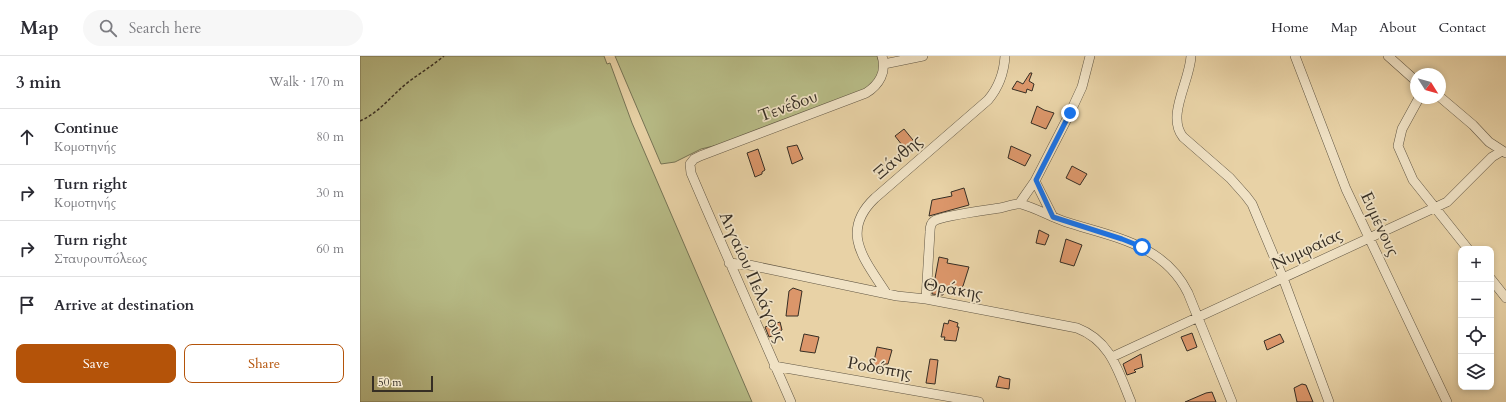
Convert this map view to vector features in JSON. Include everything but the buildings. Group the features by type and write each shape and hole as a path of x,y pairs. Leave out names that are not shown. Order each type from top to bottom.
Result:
{"street":[{"path":"883,60 923,56"},
{"name":"Ξάνθης","path":"886,293 858,244 856,231 860,216 875,198 988,100 1000,80 1004,70 1006,56"},
{"path":"1019,204 1036,180 1078,96 1085,78 1090,56"},
{"path":"1191,56 1190,65 1177,112 1177,129 1183,137 1230,178 1246,196 1254,210 1283,278 1329,402"},
{"name":"Ευμένους","path":"1295,56 1337,167 1447,402"},
{"path":"1388,56 1410,76"},
{"name":"Τενέδου","path":"690,164 694,159 700,156 866,93 879,82 883,73 883,60"},
{"path":"1446,102 1473,124 1489,142 1504,152"},
{"path":"1416,104 1402,129 1398,146 1413,180 1466,246"},
{"name":"Νυμφαίας","path":"1112,357 1447,202 1492,158 1504,152"},
{"name":"Αιγαίου Πελάγους","path":"690,164 691,173 729,263 791,402"},
{"path":"1036,180 1053,217"},
{"path":"926,299 931,225 937,220 1019,204 1142,247 1160,258 1172,269 1182,281 1232,402"},
{"name":"Θράκης","path":"729,263 749,265 886,293 926,299 1077,328 1089,333 1112,357 1131,402"},
{"path":"1493,282 1506,298"},
{"name":"Ροδόπης","path":"774,366 979,402"}],"path":[{"path":"360,122 381,109 410,81 427,70 444,56"}],"green space":[{"path":"360,56 604,56 607,64 610,63 632,123 752,402 360,402"},
{"path":"615,56 877,56 880,73 877,80 865,92 726,143 701,149 675,162 661,164"}],"route":[{"path":"1070,113 1036,180 1053,217 1142,247"}]}
